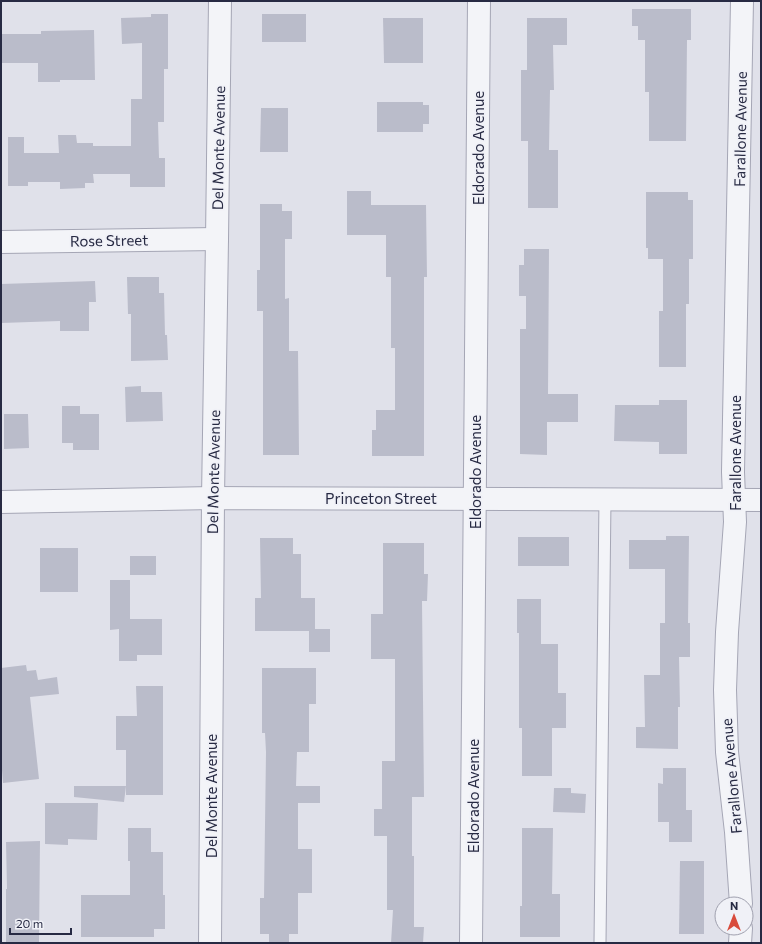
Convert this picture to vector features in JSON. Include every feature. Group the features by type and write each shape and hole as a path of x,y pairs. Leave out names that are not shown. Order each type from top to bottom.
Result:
{"street":[{"name":"Del Monte Avenue","path":"210,943 213,498 220,1"},
{"name":"Eldorado Avenue","path":"472,943 479,1"},
{"name":"Farallone Avenue","path":"740,896 736,832 727,752 725,690 727,632 735,522 734,500 742,1"},
{"name":"Rose Street","path":"1,242 217,239"},
{"name":"Princeton Street","path":"1,502 213,498 761,500"}],"lane":[{"path":"600,943 605,499"}],"building":[{"path":"632,9 691,9 691,40 687,40 686,141 649,141 649,92 645,92 645,40 638,40 638,26 632,26"},
{"path":"151,14 168,14 168,69 164,69 164,122 158,122 159,158 165,158 165,187 130,187 130,174 93,174 94,183 85,183 85,188 60,189 60,182 28,182 28,186 8,186 8,137 24,137 24,153 59,153 58,135 76,135 77,143 93,143 93,146 131,146 131,99 142,99 142,43 122,44 121,18 151,17"},
{"path":"262,14 306,14 306,42 262,42"},
{"path":"383,18 423,18 423,63 384,63"},
{"path":"527,18 567,18 567,45 553,45 554,90 550,90 549,150 558,150 558,208 528,208 528,141 521,141 521,70 527,70"},
{"path":"94,30 95,80 60,80 60,82 38,82 38,63 1,63 1,34 41,34 41,31"},
{"path":"377,102 423,102 423,105 429,105 429,124 423,124 423,132 377,132"},
{"path":"261,108 288,108 288,152 260,152"},
{"path":"347,191 371,191 371,205 426,205 427,277 424,277 424,456 372,456 372,430 376,430 376,410 395,410 395,348 391,348 391,277 386,277 386,235 347,235"},
{"path":"646,192 688,192 688,200 693,200 693,259 689,259 689,304 686,304 686,367 659,367 659,311 663,311 663,259 648,259 648,248 646,248"},
{"path":"260,204 282,204 282,211 292,211 292,239 285,239 285,299 289,298 289,351 298,351 299,455 263,455 263,311 257,311 257,270 260,270"},
{"path":"524,249 549,249 548,394 578,394 578,422 547,422 547,455 520,454 520,329 526,329 526,296 519,296 519,265 524,265"},
{"path":"127,277 159,277 159,293 164,293 165,335 167,335 168,360 131,361 131,314 128,314"},
{"path":"95,281 96,302 89,302 89,331 60,331 60,321 1,323 1,284"},
{"path":"141,386 141,392 162,392 163,421 126,422 125,387"},
{"path":"659,400 687,400 687,454 659,454 659,442 614,441 615,405 659,405"},
{"path":"62,406 80,406 80,414 99,414 99,450 73,450 73,443 62,443"},
{"path":"4,414 28,414 29,448 4,449"},
{"path":"666,536 689,536 688,623 690,623 690,657 679,657 680,707 678,707 678,749 636,748 636,727 645,727 644,675 660,675 660,623 665,623 665,569 629,569 629,540 666,540"},
{"path":"518,537 569,537 569,566 518,566"},
{"path":"260,538 293,538 293,554 301,554 301,598 315,598 315,629 330,629 330,652 309,652 309,631 255,631 255,598 261,598"},
{"path":"383,543 424,543 424,574 428,574 427,601 422,601 424,797 412,797 414,927 424,927 423,943 391,943 393,910 387,910 387,836 374,836 374,809 382,809 382,761 395,761 395,659 371,659 371,614 383,614"},
{"path":"40,548 78,548 78,592 40,592"},
{"path":"130,556 156,556 156,575 130,575"},
{"path":"110,580 130,580 130,619 162,619 162,655 137,655 137,661 119,661 119,629 110,630"},
{"path":"517,599 541,599 541,644 558,644 558,693 566,693 566,728 552,728 552,776 522,776 522,728 519,728 519,633 517,633"},
{"path":"26,665 27,671 36,670 38,680 57,677 59,694 30,697 39,779 3,783 1,757 1,668"},
{"path":"262,668 316,668 316,704 309,704 309,752 297,752 296,786 320,786 320,803 298,803 298,849 312,849 312,893 298,893 298,934 289,934 289,943 269,943 269,934 260,934 260,898 264,898 266,752 265,733 262,733"},
{"path":"136,686 163,686 163,795 126,795 126,750 116,750 116,716 137,716"},
{"path":"663,768 686,768 686,810 692,810 692,842 669,842 669,822 658,822 658,783 663,784"},
{"path":"74,786 126,786 124,802 74,797"},
{"path":"554,788 571,788 571,793 586,794 585,813 553,812"},
{"path":"45,803 98,803 97,840 68,839 68,845 45,844"},
{"path":"128,828 151,828 151,852 163,852 165,929 154,929 154,937 81,937 81,895 130,895"},
{"path":"522,828 553,828 552,894 560,894 560,937 520,937 520,906 522,906"},
{"path":"40,841 39,943 6,943 6,842"},
{"path":"680,861 704,861 704,934 679,934"}]}
